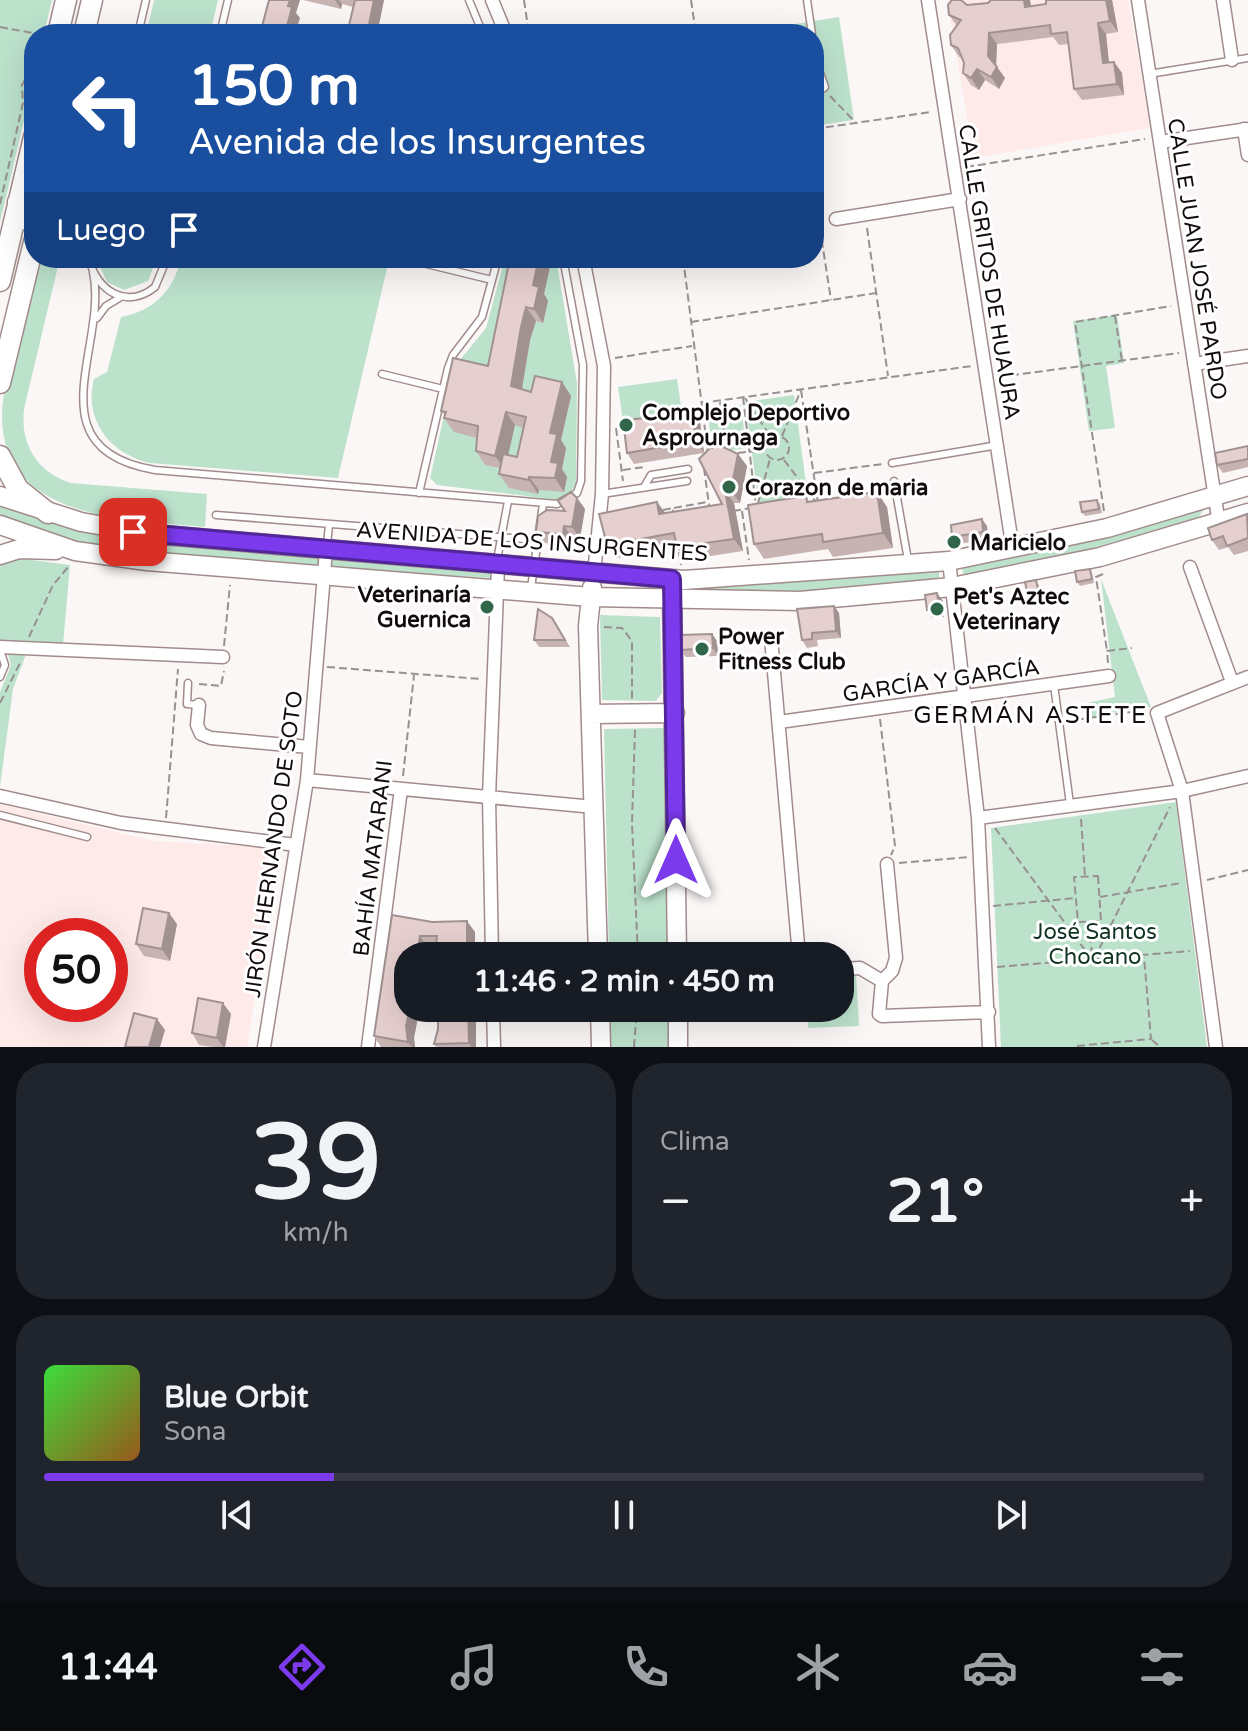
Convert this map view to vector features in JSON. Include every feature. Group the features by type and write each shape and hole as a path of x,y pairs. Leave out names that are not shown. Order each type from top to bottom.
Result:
{"main road":[{"path":"60,24 66,0"},
{"path":"0,281 9,243 9,203 24,163"},
{"path":"9,203 24,219"},
{"path":"9,243 18,240 24,244"},
{"path":"16,314 15,297 24,250"},
{"path":"0,383 28,268"},
{"path":"0,456 18,489 48,513"},
{"name":"AVENIDA DE LOS INSURGENTES","path":"0,496 48,513 139,533 594,574 677,573 751,577 909,566 1013,550 1107,528 1248,486"},
{"path":"0,555 19,549 79,552 233,568 591,597 800,601 952,587 1100,557 1248,513"},
{"path":"0,525 79,552"},
{"path":"677,573 672,599 677,942"},
{"path":"594,574 588,626 598,942"},
{"path":"591,714 675,713"},
{"path":"600,1022 601,1047"},
{"path":"678,1022 678,1047"}],"street":[{"path":"492,0 502,24"},
{"name":"CALLE GRITOS DE HUAURA","path":"928,0 1013,550"},
{"name":"CALLE JUAN JOSÉ PARDO","path":"1138,0 1219,524"},
{"path":"1223,0 1232,60"},
{"path":"1159,139 1246,129 1248,155"},
{"path":"836,219 960,199"},
{"path":"585,268 603,360 602,494 594,574"},
{"path":"1193,357 1248,356"},
{"name":"JIRÓN HERNANDO DE SOTO","path":"265,1047 307,780 326,550"},
{"path":"949,561 982,818 980,857 989,1047"},
{"path":"492,942 489,797 497,566"},
{"path":"1190,567 1232,682"},
{"path":"771,638 798,942"},
{"path":"0,649 223,657"},
{"name":"GARCÍA Y GARCÍA","path":"779,722 965,699 1109,676"},
{"path":"1216,1047 1180,792 1156,710 1248,677"},
{"path":"199,705 197,725 201,734 211,738 309,747"},
{"path":"982,818 1180,792 1248,776"},
{"path":"307,780 594,807"},
{"name":"BAHÍA MATARANI","path":"368,1047 401,789"},
{"path":"0,796 121,823 296,845"},
{"path":"887,864 896,958 892,971 882,981 879,1014 989,1012"},
{"path":"854,968 860,968 882,981"},
{"path":"493,1022 494,1047"}],"lane":[{"path":"140,24 146,0"},
{"path":"222,24 228,0"},
{"path":"469,0 479,24"},
{"path":"807,0 811,24"},
{"path":"1149,74 1248,58"},
{"path":"92,268 97,299 81,384 82,406 88,426 117,459 155,470 543,504 568,501 577,493 581,481 583,365 565,268"},
{"path":"93,272 108,291 121,297 136,297 155,287 163,268"},
{"path":"443,268 492,280"},
{"path":"419,493 453,355 482,317 495,268"},
{"path":"94,324 106,306 121,297"},
{"path":"382,374 443,389"},
{"path":"892,463 998,445"},
{"path":"644,487 651,475 688,469"},
{"path":"602,494 687,481"},
{"path":"894,481 909,566"},
{"path":"497,566 508,501"},
{"path":"530,591 543,504"},
{"path":"216,515 537,540"},
{"path":"326,550 329,524"},
{"path":"0,649 5,665 0,677"},
{"path":"188,683 187,704 199,705"},
{"path":"1054,685 1075,806"},
{"path":"0,815 87,837"}],"path":[{"path":"524,0 528,24"},
{"path":"691,0 695,24"},
{"path":"0,27 24,31"},
{"path":"9,203 24,82"},
{"path":"824,89 857,123"},
{"path":"824,128 944,114"},
{"path":"952,169 1159,139"},
{"path":"866,215 888,377"},
{"path":"824,255 831,300"},
{"path":"684,268 709,458"},
{"path":"690,323 876,293"},
{"path":"1107,528 1075,322 1185,304"},
{"path":"1115,315 1122,361"},
{"path":"603,360 693,345"},
{"path":"988,378 1122,361 1193,357"},
{"path":"701,403 985,364"},
{"path":"782,436 801,389"},
{"path":"765,450 771,458 783,459 819,507 801,389"},
{"path":"744,397 771,437"},
{"path":"744,397 757,515"},
{"path":"720,401 727,455 765,450"},
{"path":"615,423 624,490"},
{"path":"771,437 782,436"},
{"path":"782,436 790,449 783,459"},
{"path":"765,450 771,437"},
{"path":"756,507 771,458"},
{"path":"702,459 710,514"},
{"path":"813,473 892,463"},
{"path":"658,510 708,502"},
{"path":"732,511 756,507"},
{"path":"673,508 674,519"},
{"path":"742,509 751,577"},
{"path":"677,573 678,543"},
{"path":"0,703 53,585 79,552"},
{"path":"177,682 221,686 233,568"},
{"path":"1103,574 1096,577 1109,676"},
{"path":"588,626 622,628 632,641 636,738 632,834 637,942"},
{"path":"1107,651 1132,648"},
{"path":"165,830 179,655"},
{"path":"318,666 494,680"},
{"name":"BAHÍA MATARANI","path":"401,789 414,674"},
{"path":"879,710 895,846 887,864 980,857"},
{"path":"1059,722 1156,710"},
{"path":"1093,961 1180,792"},
{"path":"1075,806 1085,876"},
{"path":"982,818 1093,961"},
{"path":"1100,897 1248,870"},
{"path":"1098,876 1100,897 1101,921 1078,922 1074,877 1098,876"},
{"path":"983,907 1076,898"},
{"path":"1088,922 1093,961"},
{"path":"986,967 1093,961 1203,949"},
{"path":"1144,955 1151,1039 1160,1047"},
{"path":"634,1047 636,1022"},
{"path":"1077,1046 1151,1039"}],"shaded area":[{"path":"947,0 1128,0 1150,128 974,158"},
{"path":"0,804 154,841 279,848 247,1047 0,1047"}],"green space":[{"path":"0,0 52,0 46,24 24,24 24,120 0,222"},
{"path":"154,0 218,0 212,24 148,24"},
{"path":"839,17 854,120 824,124 824,24 796,24"},
{"path":"35,268 58,268 24,409 25,434 33,455 49,472 71,483 207,494 205,527 141,521 75,508 46,495 22,475 7,449 2,413 12,356"},
{"path":"101,268 153,268 148,281 124,290 107,282"},
{"path":"387,268 338,478 150,463 123,452 103,433 93,408 94,379 107,372 121,317 153,304 168,289 178,269"},
{"path":"502,268 558,268 577,383 576,483 570,494 558,500 437,485 430,478 455,366 486,328"},
{"path":"1117,315 1124,363 1106,366 1115,428 1089,431 1073,321"},
{"path":"677,379 683,419 624,428 618,387"},
{"path":"794,395 809,505 760,512 745,402"},
{"path":"741,405 746,448 713,453 707,409"},
{"path":"0,502 79,529 492,571 492,578 284,566 128,550 66,539 28,527 0,516"},
{"path":"1203,510 1199,517 1043,563 966,580 961,567"},
{"path":"10,557 70,565 63,645 28,649 13,689 0,787 0,692 11,665 6,648 0,643 0,561"},
{"path":"939,569 939,581 801,593 686,592 686,585 843,579"},
{"path":"1101,579 1151,707 1087,717 1087,703 1115,697"},
{"path":"600,615 660,617 662,693 656,701 602,700"},
{"path":"664,728 668,942 609,942 604,729"},
{"name":"José Santos Chocano","path":"1176,802 1207,1047 1001,1047 991,828"},
{"path":"854,973 859,1026 808,1028 808,1022 854,1022"},
{"path":"610,1022 669,1022 670,1047 611,1047"}],"building":[{"path":"269,0 290,0 288,6 292,7 288,24 263,24"},
{"path":"355,0 374,0 369,24 349,24"},
{"path":"952,0 961,0 967,5 991,0 1024,0 1025,7 1046,4 1046,0 1106,0 1110,21 1098,23 1103,63 1114,62 1117,84 1074,89 1067,32 1051,34 1050,25 989,33 988,56 997,67 991,77 977,69 971,78 963,73 964,63 958,48 951,45 950,35 961,20 949,15 948,5"},
{"path":"508,268 537,268 533,285 539,287 534,309 526,307 511,386 531,392 535,376 562,382 550,433 557,434 551,462 558,463 555,478 529,477 529,480 499,474 503,454 517,457 526,417 506,412 495,456 476,451 478,426 444,418 446,412 441,411 453,358 488,366"},
{"path":"692,410 696,441 627,453 623,420 661,417 660,414"},
{"path":"721,446 738,454 731,490 725,491 734,539 677,547 674,533 607,545 599,514 657,502 659,514 722,504 699,459 710,448"},
{"path":"1248,446 1248,459 1217,465 1215,453"},
{"path":"571,492 577,498 572,527 564,526 563,534 536,532 538,516 547,510 565,511 558,501"},
{"path":"877,492 883,533 823,542 822,534 754,544 748,505 806,496 807,502"},
{"path":"1097,500 1099,509 1082,512 1080,502"},
{"path":"1247,514 1248,538 1227,546 1223,536 1212,540 1208,528"},
{"path":"982,519 983,532 952,537 951,525"},
{"path":"1090,569 1092,579 1077,582 1075,571"},
{"path":"1036,580 1039,594 1028,596 1025,582"},
{"path":"937,593 939,609 927,610 925,595"},
{"path":"834,606 836,631 812,633 812,639 802,640 797,609"},
{"path":"538,609 552,618 565,640 534,640"},
{"path":"712,634 713,648 680,650 680,635"},
{"path":"143,908 169,913 162,949 136,944"},
{"path":"392,915 432,922 467,921 467,942 436,942 437,936 420,936 419,942 394,942 394,1022 407,1022 408,1042 374,1036"},
{"path":"198,998 223,1003 217,1038 192,1033"},
{"path":"134,1013 157,1019 149,1047 125,1047"},
{"path":"438,1022 468,1022 469,1043 434,1044"}],"place":[{"name":"Complejo Deportivo Asprournaga","path":"626,425"},
{"name":"Corazon de maria","path":"729,487"},
{"name":"Maricielo","path":"954,542"},
{"name":"Veterinaría Guernica","path":"487,607"},
{"name":"Pet's Aztec Veterinary","path":"937,609"},
{"name":"Power Fitness Club","path":"702,649"}],"district":[{"name":"GERMÁN ASTETE","path":"1031,715"}],"route":[{"path":"133,532 672,579 676,860"}]}
